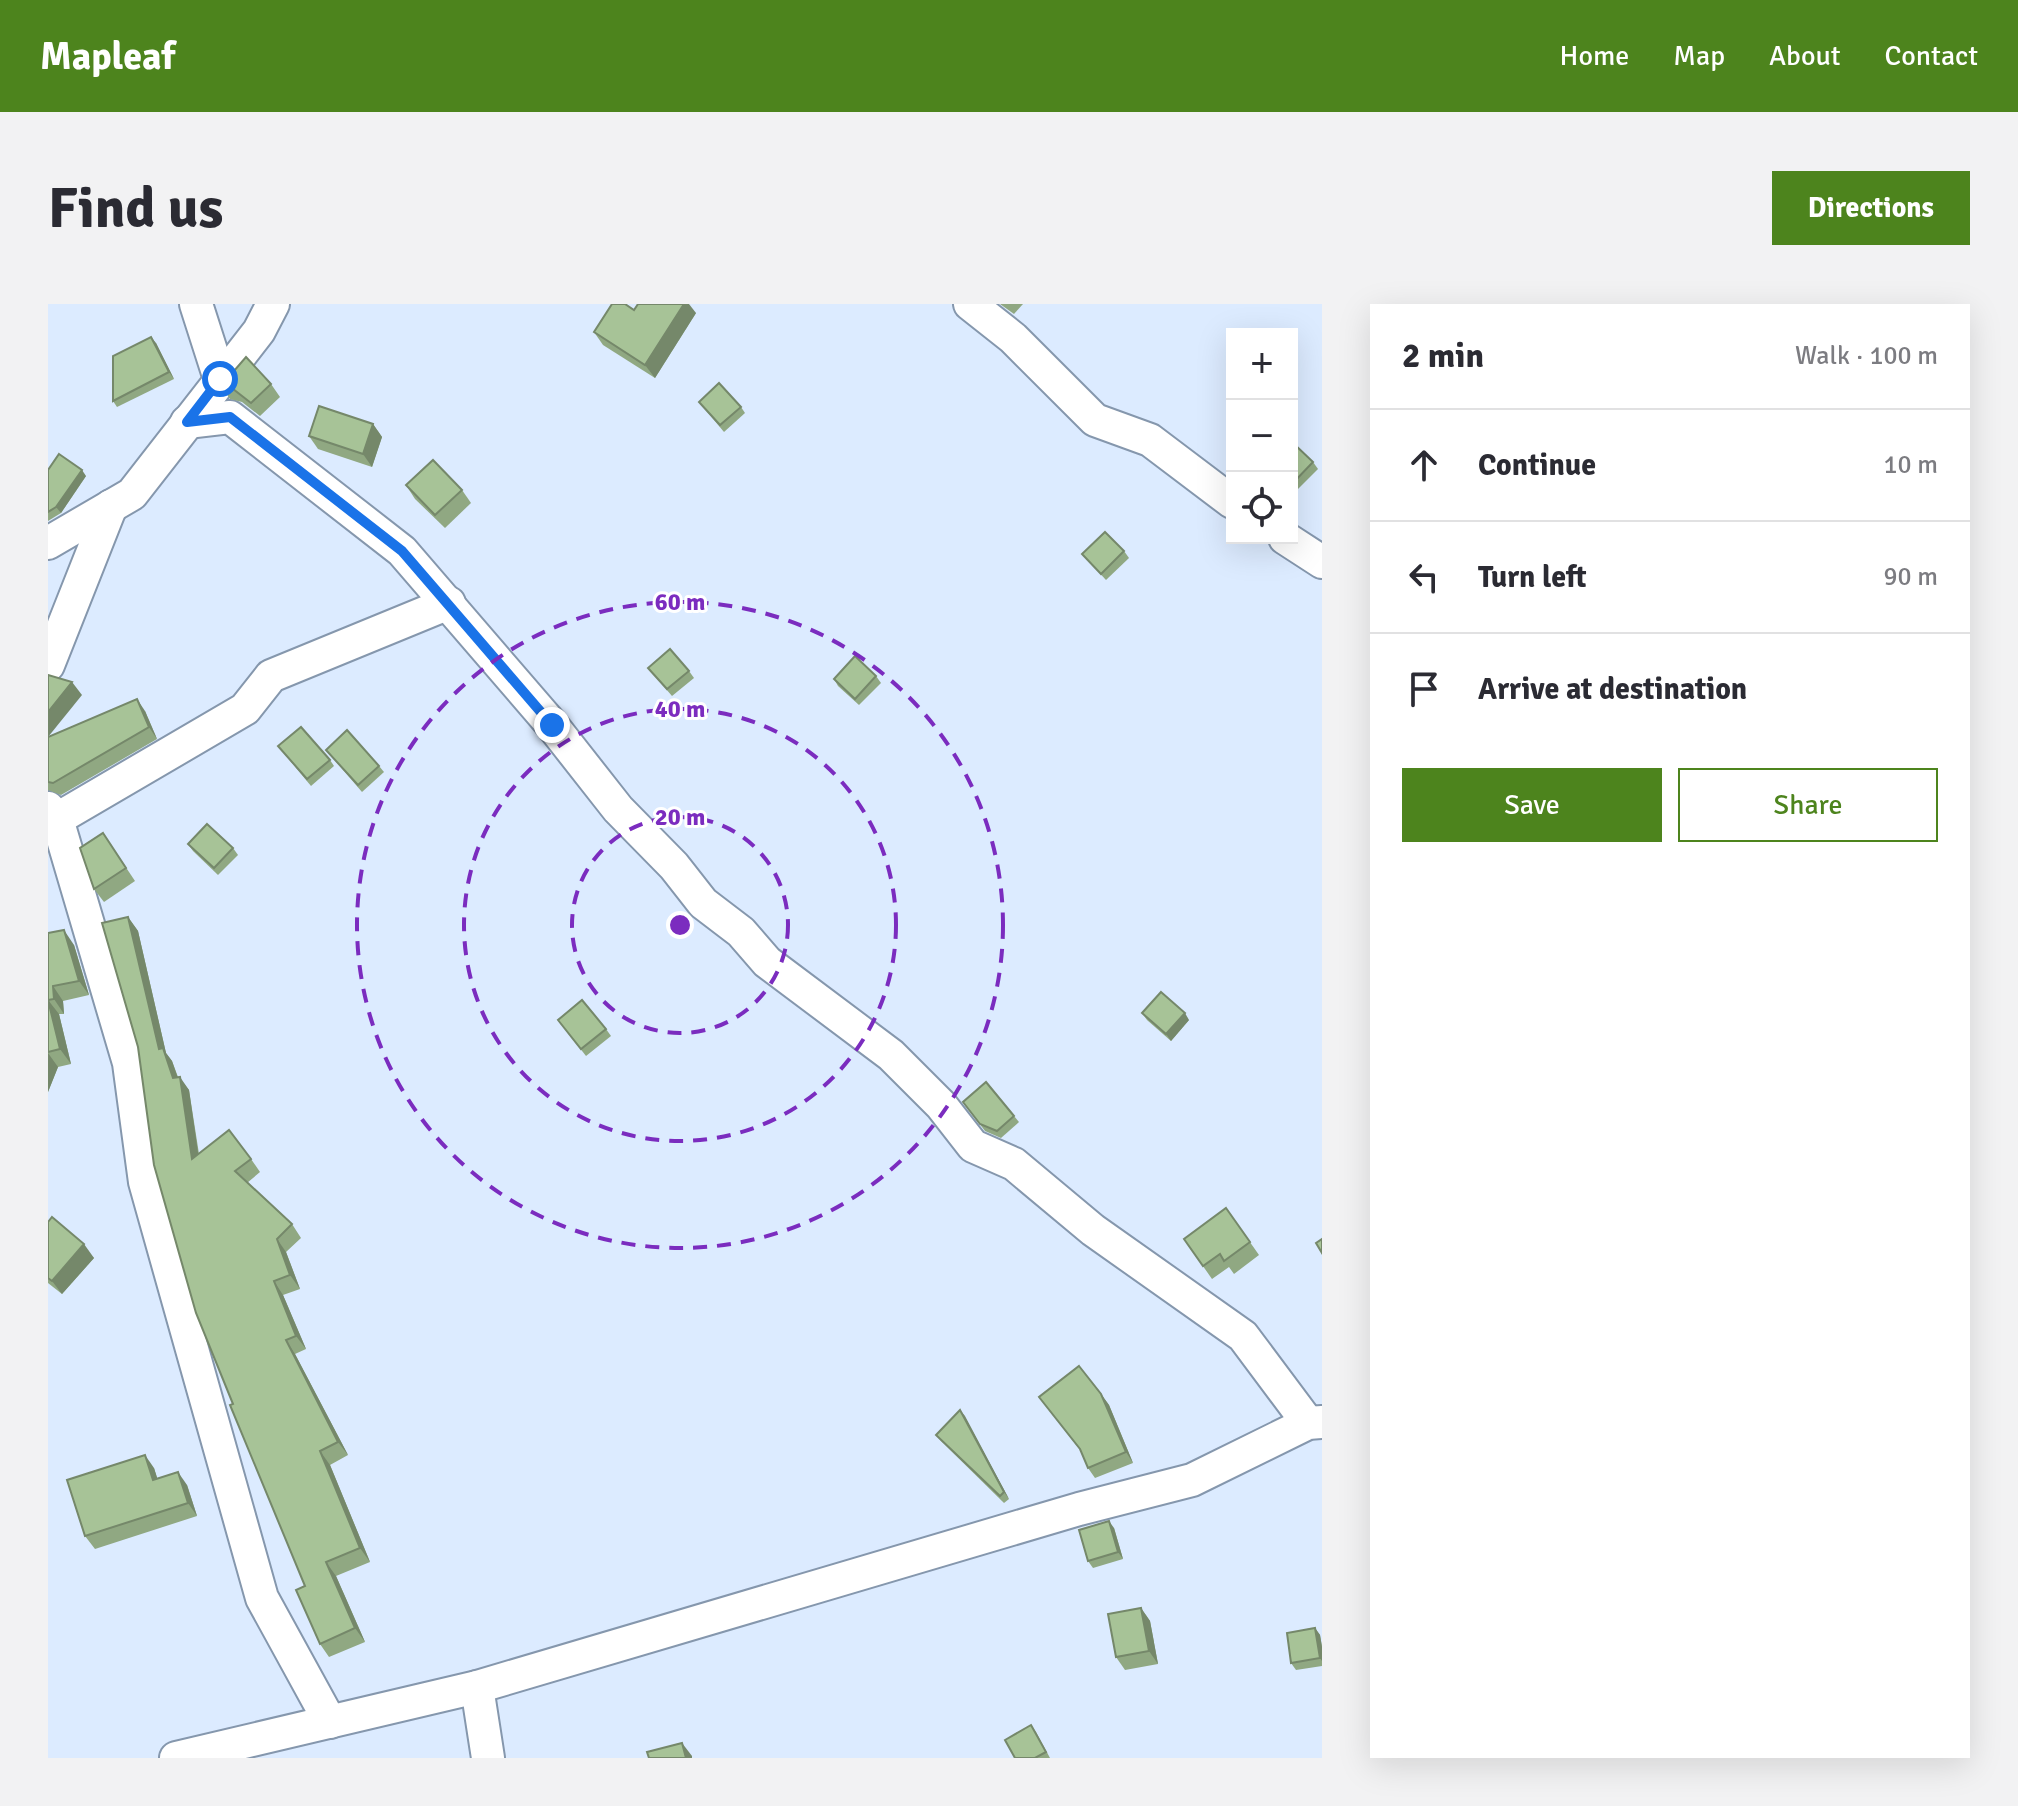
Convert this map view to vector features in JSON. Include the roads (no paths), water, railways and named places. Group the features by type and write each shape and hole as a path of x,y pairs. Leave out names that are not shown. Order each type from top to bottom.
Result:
{"street":[{"path":"196,304 220,379"},
{"path":"48,543 132,494 259,331 273,304"},
{"path":"970,304 1013,338 1095,420 1150,440 1226,497"},
{"path":"176,1758 477,1687 1052,1517 1192,1480 1315,1423 1243,1336 1093,1230 1014,1164 973,1146 941,1105 891,1055 767,962 741,932 703,903 674,866 618,809 449,603 402,551 230,417 187,422"},
{"path":"48,665 111,506"},
{"path":"1294,544 1322,562"},
{"path":"330,1722 262,1598 145,1182 129,1063 52,814 245,709 271,676 449,603"},
{"path":"477,1687 488,1758"}]}
